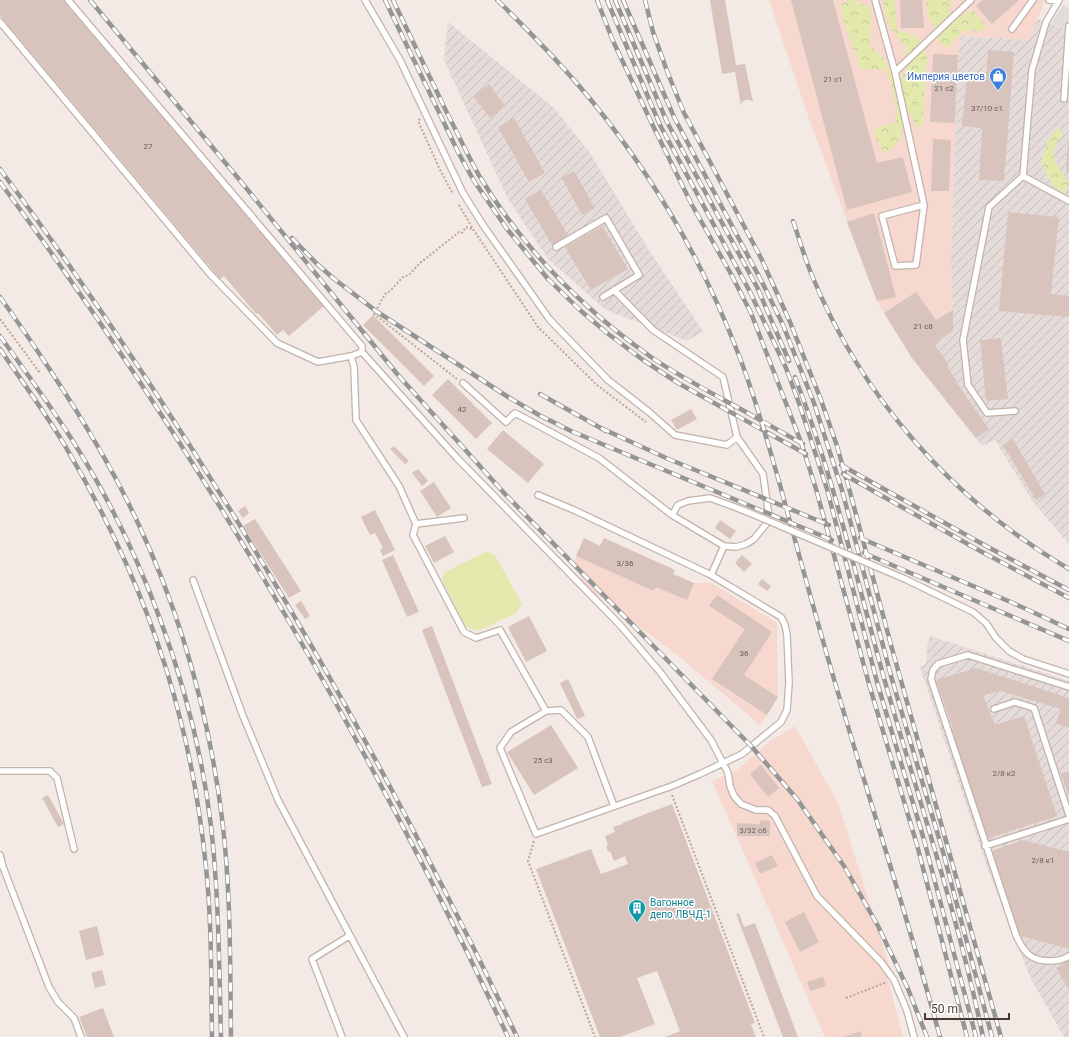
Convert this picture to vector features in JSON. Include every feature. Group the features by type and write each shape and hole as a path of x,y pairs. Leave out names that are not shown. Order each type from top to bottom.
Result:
{"lane":[{"path":"68,0 362,346 362,352 463,464 620,625 660,672 711,740 728,773 730,786 734,796 741,804 756,810 768,810 775,816 817,896 881,962 894,980 907,1011 914,1037"},
{"path":"365,0 400,60 463,193 550,320 608,380 649,412 675,435 727,445 737,437"},
{"path":"875,0 895,72 924,205 916,265 895,266 882,216 924,205"},
{"path":"895,72 971,0"},
{"path":"1012,29 1033,0"},
{"path":"1015,411 987,413 968,385 963,340 989,207 1023,176 1032,70 1045,24 1059,1 1049,0"},
{"path":"0,22 210,274 277,343 318,362 351,356 362,352"},
{"path":"1064,99 1069,26"},
{"path":"1023,176 1069,201"},
{"path":"556,247 606,218 639,275 603,297"},
{"path":"462,383 506,422 515,413 599,458 672,515 724,546 736,547 746,544 754,539 767,523 769,516 763,474 737,437 723,377 653,330 614,290"},
{"path":"351,356 354,367 356,420 399,486 416,524 413,535 464,632 476,638 500,630 546,711"},
{"path":"538,495 574,510 711,575 781,617 785,625 787,636 789,684 787,710 781,722 742,754 669,787 536,834 500,748 511,732 546,711 561,710 588,737 614,806"},
{"path":"672,515 678,505 688,501 710,498 732,506 905,579 973,612 986,623 996,638 1009,650 1023,659 1069,674"},
{"path":"416,524 464,518"},
{"path":"711,575 724,546"},
{"path":"194,580 243,716 275,792 349,936 404,1037"},
{"path":"1069,687 968,655 938,664 933,670 931,679 985,846 1020,945 1030,956 1042,960 1054,961 1069,956"},
{"path":"994,709 1015,702 1034,708 1069,815"},
{"path":"0,771 50,771 57,778 74,849"},
{"path":"985,846 1069,819"},
{"path":"0,855 3,867 49,987 58,1002 74,1018 81,1037"},
{"path":"342,1037 312,959 349,936"}],"path":[{"path":"462,383 374,314 385,294 390,291 403,277 409,275 420,263 459,232 462,233 466,227 473,229"},
{"path":"0,319 40,373"},
{"path":"669,787 764,1037"},
{"path":"536,834 528,860 595,1037"},
{"path":"846,998 894,980"}],"shaded area":[{"path":"769,0 1045,0 1030,40 961,36 958,55 951,259 953,331 912,358 877,301 809,119"},
{"path":"1063,5 1069,9 1069,18 1066,28 1051,23"},
{"path":"1038,19 1069,30 1069,544 1033,502 995,440 982,446 912,358 953,331 951,259 958,55 961,36 1030,40"},
{"path":"448,22 554,108 590,153 647,247 703,331 687,341 606,310 548,259 508,199 444,60"},
{"path":"584,538 600,546 604,538 675,570 673,574 694,583 711,583 777,623 778,697 760,725 682,659 584,585 574,562"},
{"path":"930,636 1069,681 1069,1037 1064,1037 1030,977 988,870 920,667 926,664 927,647"},
{"path":"795,726 838,803 890,968 887,976 903,1037 825,1037 712,781 736,771 769,742"}],"green space":[{"path":"854,0 872,8 870,46 884,58 890,74 902,78 907,67 905,47 887,22 883,0 895,0 897,31 909,33 921,40 927,55 923,125 917,127 910,114 896,146 884,153 875,136 877,128 895,123 897,111 891,84 884,69 861,69 842,17 841,4"},
{"path":"926,0 951,0 952,4 947,11 957,18 973,10 986,25 984,31 966,30 952,42 948,48 939,43 933,24 928,17"},
{"path":"1058,127 1062,134 1055,147 1054,154 1058,167 1069,182 1065,194 1052,185 1041,163 1047,141"},
{"path":"486,552 495,555 522,604 516,613 478,631 466,627 442,580 445,572"}],"building":[{"path":"0,0 63,0 324,306 289,336 283,330 277,335 258,313 256,314 224,276 220,279 0,16"},
{"path":"710,0 725,0 736,65 745,64 753,102 750,100 745,100 742,102 741,106 735,72 722,74"},
{"path":"791,0 833,0 877,163 903,157 912,192 847,210"},
{"path":"900,0 922,0 924,28 901,28"},
{"path":"983,0 1019,0 992,24 976,6"},
{"path":"988,50 1014,52 1004,181 979,180 982,128 962,126 967,76 986,78"},
{"path":"933,54 958,55 955,123 930,122"},
{"path":"489,84 505,106 490,118 473,96"},
{"path":"514,118 545,173 529,182 498,127"},
{"path":"933,139 951,140 949,191 931,191"},
{"path":"1068,140 1069,172 1066,172"},
{"path":"574,171 595,208 582,215 562,178"},
{"path":"541,190 568,235 552,245 525,199"},
{"path":"1008,212 1059,217 1051,294 1069,296 1069,317 999,311"},
{"path":"874,213 896,297 877,301 847,222"},
{"path":"602,226 628,269 591,290 565,247"},
{"path":"916,292 936,320 953,310 953,331 934,344 949,365 947,366 957,381 956,382 989,429 976,438 912,358 884,313"},
{"path":"373,315 434,376 424,386 363,325"},
{"path":"1001,338 1008,399 986,401 980,340"},
{"path":"448,379 492,423 476,439 432,395"},
{"path":"691,409 697,419 677,430 671,420"},
{"path":"503,430 544,464 528,483 487,449"},
{"path":"1013,439 1045,494 1036,500 1003,445"},
{"path":"394,446 409,461 405,464 390,449"},
{"path":"418,469 428,481 422,486 412,473"},
{"path":"434,482 451,508 437,517 420,491"},
{"path":"245,506 249,513 243,518 238,511"},
{"path":"375,510 395,550 383,556 380,550 383,548 375,533 370,535 361,517"},
{"path":"255,519 301,591 289,598 243,526"},
{"path":"720,520 736,531 730,539 715,528"},
{"path":"445,536 454,552 434,563 425,546"},
{"path":"584,538 600,546 604,538 675,570 673,574 694,583 687,600 656,587 654,591 576,556"},
{"path":"393,555 419,612 407,617 382,560"},
{"path":"742,555 752,564 744,572 735,563"},
{"path":"762,579 771,586 767,591 758,584"},
{"path":"717,595 772,632 744,675 778,697 767,715 712,679 745,629 709,606"},
{"path":"301,601 310,616 305,619 295,605"},
{"path":"529,616 547,651 526,662 508,627"},
{"path":"432,626 492,784 482,787 422,630"},
{"path":"976,668 1069,698 1069,728 1056,723 1061,709 1001,691 983,695 995,725 1024,716 1057,816 986,839 950,730 953,729 936,680"},
{"path":"568,679 585,716 577,719 560,683"},
{"path":"551,725 578,768 534,795 507,752"},
{"path":"761,765 779,788 768,797 750,774"},
{"path":"1069,771 1069,797 1061,773"},
{"path":"48,795 64,824 58,827 42,798"},
{"name":"Вагонное депо ЛВЧД-1","path":"672,804 755,1023 751,1024 756,1037 665,1037 680,1031 657,971 637,978 655,1024 620,1037 600,1037 536,869 591,849 601,874 628,864 625,856 614,861 610,851 608,852 606,846 608,845 605,836 615,832 613,827"},
{"path":"760,820 770,821 770,836 737,836 737,823 760,824"},
{"path":"1023,840 1069,852 1069,949 1018,935 992,851"},
{"path":"772,855 778,866 760,874 755,863"},
{"path":"804,912 819,942 800,952 785,922"},
{"path":"739,913 744,927 755,923 798,1037 783,1037 736,914"},
{"path":"97,926 104,955 86,960 79,931"},
{"path":"1069,960 1069,990 1056,968"},
{"path":"102,970 106,985 95,988 91,973"},
{"path":"823,977 826,986 810,991 807,982"},
{"path":"103,1008 114,1037 87,1037 79,1017"},
{"path":"860,1031 862,1037 843,1037"}],"railway":[{"path":"90,0 238,178 398,375 505,494 752,747 797,799 844,866 878,926 908,989 927,1037"},
{"path":"385,0 458,152 474,181 507,229 548,279 581,311 643,360 678,383 806,454"},
{"path":"393,0 447,113 480,177 515,228 556,276 602,319 651,357 687,379 803,444"},
{"path":"497,0 546,49 580,87 614,129 656,189 675,221 709,286 724,319 744,369 765,435 829,662 940,1037"},
{"path":"597,0 613,41 654,128 692,205 751,313 801,442 816,489 869,684 917,845 967,1037"},
{"path":"607,0 660,125 750,292 786,368 800,406 827,489 877,682 924,840 976,1037"},
{"path":"615,0 667,122 757,287 789,361"},
{"path":"623,0 674,117 763,284 783,325 814,403 842,490 891,676 943,852 992,1037"},
{"path":"645,0 653,32 684,113 761,258 790,322 821,400 837,446 1001,1037"},
{"path":"0,169 74,272 145,376 279,591 342,700 403,811 517,1037"},
{"path":"0,182 73,283 143,386 275,597 337,705 396,814 508,1037"},
{"path":"793,221 811,273 832,319 856,362 884,403 915,442 950,478 987,512 1027,542 1069,569"},
{"path":"292,238 333,278 376,311 508,397 539,415 571,431 832,540"},
{"path":"0,297 33,344 75,409 118,483 153,556 180,629 201,704 222,818 229,900 231,1037"},
{"path":"0,336 61,422 120,525 142,573 178,673 192,724 203,775 211,826 217,905 221,1037"},
{"path":"0,349 64,444 83,477 133,578 160,649 181,722 189,758 204,849 210,931 212,1037"},
{"path":"795,377 821,451 884,678 950,901 983,1037"},
{"path":"540,394 606,431"},
{"path":"601,428 666,458 829,525"},
{"path":"841,465 986,546 1069,590"},
{"path":"843,474 982,552 1069,598"},
{"path":"860,538 1013,603 1069,629"},
{"path":"864,553 1069,641"}],"place":[{"name":"Империя цветов","path":"998,91"},
{"name":"Вагонное депо ЛВЧД-1","path":"637,923"}]}
